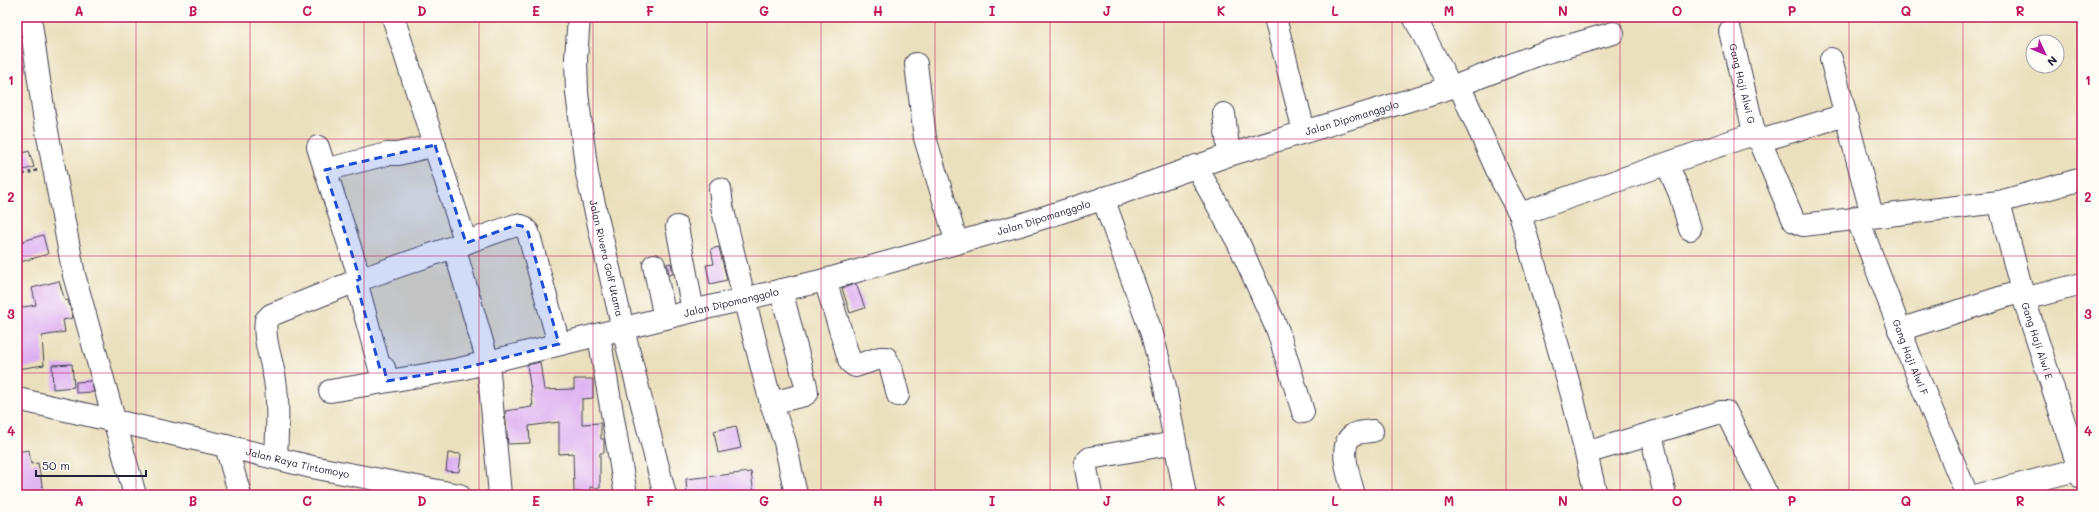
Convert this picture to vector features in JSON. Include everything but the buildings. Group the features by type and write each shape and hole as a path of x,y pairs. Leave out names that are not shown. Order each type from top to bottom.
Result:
{"street":[{"path":"30,17 44,114 74,275 125,424 135,495"},
{"path":"393,17 435,145 488,362 500,495"},
{"name":"Jalan Rivera Golf Utama","path":"579,17 576,58 577,86 587,174 623,329 665,495"},
{"path":"1414,17 1455,86 1520,214 1572,395 1586,453 1592,494"},
{"path":"1276,22 1304,131"},
{"name":"Gang Haji Alwi G","path":"1730,31 1758,138 1794,221 1803,225 1865,216 1999,202 2082,179"},
{"name":"Jalan Dipomanggolo","path":"330,391 488,362 599,336 693,311 719,306 744,298 825,280 1020,225 1229,154 1455,86 1537,55 1613,33"},
{"name":"Gang Haji Alwi F","path":"1831,59 1845,115 1865,216 1899,330 1967,495"},
{"path":"916,64 925,138 957,243"},
{"path":"1224,114 1229,154"},
{"path":"1520,214 1750,135 1758,138 1845,115"},
{"path":"325,170 387,154 398,154 435,145"},
{"path":"318,147 358,280 380,369 384,368 387,381"},
{"path":"1667,164 1680,194 1690,229"},
{"path":"1196,166 1238,244 1278,331 1303,412"},
{"path":"720,189 722,206 744,298 771,403 785,442 796,495"},
{"path":"1102,198 1152,334 1164,382 1185,495"},
{"name":"Gang Haji Alwi E","path":"1999,202 2023,295 2081,474"},
{"path":"276,457 277,407 275,380 267,342 266,320 271,315 358,280 516,225 522,226 528,232 560,344"},
{"path":"677,227 693,311"},
{"path":"654,265 665,318"},
{"path":"825,280 850,362 855,366 880,358 886,358 891,368 898,395"},
{"path":"1899,330 2023,295 2082,284"},
{"path":"771,403 807,393 781,290"},
{"path":"599,336 626,495"},
{"name":"Jalan Raya Tirtomoyo","path":"17,399 276,457 312,467 459,495"},
{"path":"1586,453 1721,412 1726,412 1767,495"},
{"path":"1354,495 1344,451 1347,441 1353,435 1372,431"},
{"path":"1651,434 1665,495"},
{"path":"1091,495 1085,463 1090,458 1175,443"},
{"path":"226,446 240,495"},
{"path":"1979,495 2081,474"}],"highlighted area":[{"path":"435,145 466,243 516,225 522,226 528,232 559,344 460,369 387,381 384,368 380,369 356,281 360,279 325,170"}]}
